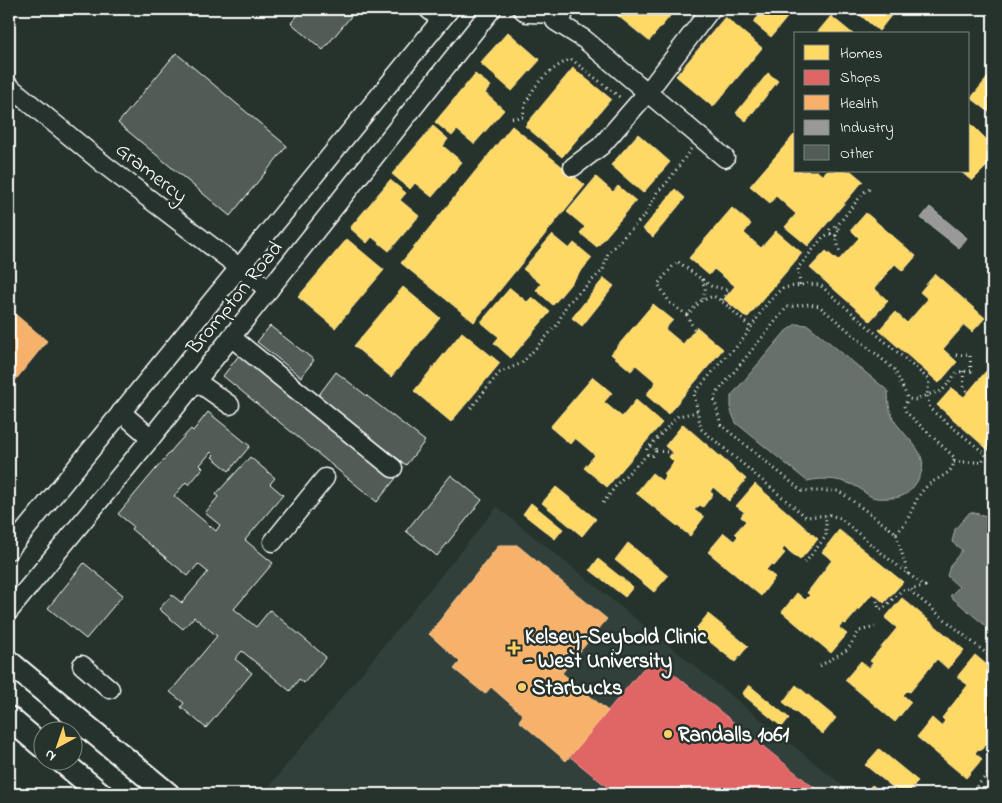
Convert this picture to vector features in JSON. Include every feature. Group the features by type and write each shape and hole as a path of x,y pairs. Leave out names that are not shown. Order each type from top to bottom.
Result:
{"main road":[{"path":"9,662 168,794"},
{"path":"9,718 32,738"},
{"path":"72,770 102,794"}],"street":[{"name":"Brompton Road","path":"9,611 151,438 492,9"},
{"path":"522,9 527,12 553,14 555,21 564,28 571,29 726,158"},
{"path":"573,167 601,146 647,93 711,9"},
{"name":"Brompton Road","path":"9,550 239,269 440,12"},
{"name":"Gramercy","path":"9,86 239,269 269,290"},
{"path":"231,337 393,468"},
{"path":"196,381 230,405"},
{"path":"121,412 151,438"},
{"path":"273,542 325,478"},
{"path":"82,665 110,689"}],"path":[{"path":"512,118 523,117 524,104 551,69 572,60 634,108"},
{"path":"470,408 499,374 522,362 557,325 567,304 602,270 608,253 646,214 657,192 669,180 695,143 701,138"},
{"path":"831,233 831,228 836,227 864,192 873,187"},
{"path":"836,227 839,230 836,235 840,254"},
{"path":"800,285 798,268 823,237 831,233 836,235"},
{"path":"694,329 688,315 670,303 658,284 677,261 716,289 729,290 722,300"},
{"path":"702,279 705,289 703,300"},
{"path":"877,601 879,609 883,609 902,590 925,586 836,516 806,517 701,429 694,394 752,328 756,319 782,289 816,284 820,285 927,378 929,382 927,394 930,409 993,460"},
{"path":"688,315 703,300 713,296 722,300 741,320 752,328"},
{"path":"908,399 895,370 819,306 809,304 787,307 714,398 721,425 802,491 839,492 896,533 908,574"},
{"path":"908,399 916,400 927,394 942,391 957,372 971,371 970,355 956,355"},
{"path":"963,372 964,387 967,390"},
{"path":"896,533 905,526 915,501 926,486 948,474 954,462 954,457 906,412 904,406 908,399"},
{"path":"648,454 647,449 678,416 697,412"},
{"path":"650,446 656,451 668,452"},
{"path":"603,503 618,483 648,454 653,455 656,451"},
{"path":"954,462 982,462 986,455"},
{"path":"805,563 826,536 826,516"},
{"path":"911,589 916,598 993,659"},
{"path":"820,666 848,649 859,631 875,627"},
{"path":"970,794 993,768"}],"shaded area":[{"path":"796,324 808,325 888,391 893,419 916,447 922,461 920,477 907,493 895,498 876,498 853,485 840,481 820,479 807,481 736,423 731,411 731,396 786,331"},
{"path":"497,507 853,794 263,794"},
{"path":"993,509 993,632 950,596 959,587 947,576 950,566 962,550 952,542 955,529 970,512 987,516"}],"building: Homes":[{"path":"613,9 676,9 649,41 612,11"},
{"path":"750,9 794,9 771,37 753,22 759,16"},
{"path":"853,9 896,9 879,31"},
{"path":"831,16 851,32 818,32"},
{"path":"725,17 762,48 713,107 676,76"},
{"path":"508,32 540,60 512,91 480,63"},
{"path":"573,68 611,99 562,157 525,126"},
{"path":"993,71 993,115 971,98"},
{"path":"768,73 778,81 746,121 736,113"},
{"path":"475,74 491,86 485,93 504,110 474,144 457,130 452,136 435,122"},
{"path":"970,123 993,146 993,160 972,181 961,172 970,172"},
{"path":"433,126 448,139 443,146 462,162 432,197 415,183 410,189 392,174"},
{"path":"512,126 585,185 474,322 401,263"},
{"path":"638,134 670,162 643,193 611,165"},
{"path":"794,135 794,172 818,172 823,176 825,172 852,172 863,181 808,246 785,227 796,214 776,196 770,203 750,186"},
{"path":"596,177 613,192 618,186 636,201 597,247 580,233 585,227 567,212"},
{"path":"390,180 406,193 400,200 419,216 389,251 372,237 367,243 350,228"},
{"path":"675,189 685,198 653,237 643,229"},
{"path":"732,208 751,224 744,233 761,248 776,231 802,253 747,318 724,299 735,286 714,269 709,275 689,258"},
{"path":"866,213 916,256 903,271 895,264 874,288 888,301 870,321 810,268 826,251 838,261 859,238 851,230"},
{"path":"552,235 569,249 574,243 592,258 553,305 536,290 541,284 523,269"},
{"path":"347,239 384,270 335,328 298,297"},
{"path":"935,274 985,318 972,332 964,325 943,349 957,362 939,383 879,330 895,312 907,323 928,299 920,292"},
{"path":"604,278 614,286 582,326 572,318"},
{"path":"403,287 440,318 391,377 354,346"},
{"path":"510,288 527,302 532,297 550,312 511,358 494,343 499,337 481,322"},
{"path":"653,304 673,320 665,329 683,344 697,327 723,349 668,414 646,395 656,382 636,365 631,371 611,354"},
{"path":"462,332 500,363 451,422 414,391"},
{"path":"993,363 993,454 937,405 952,388 964,397"},
{"path":"593,377 612,393 604,402 622,417 636,400 662,423 607,487 584,468 595,455 575,438 570,444 550,427"},
{"path":"683,424 746,479 729,501 713,487 710,492 713,494 703,507 700,505 694,510 704,517 690,536 636,493 652,473 662,481 666,476 664,474 674,462 669,457 671,454 675,455 665,446"},
{"path":"755,484 818,539 800,560 784,547 782,551 785,553 774,566 771,564 766,570 775,577 761,596 708,552 724,533 734,541 738,536 735,533 746,521 741,517 743,513 747,514 736,506"},
{"path":"556,487 596,519 582,536 542,503"},
{"path":"531,503 563,529 555,539 523,514"},
{"path":"839,530 903,582 884,603 873,593 846,624 843,623 839,628 847,634 831,653 782,612 797,593 805,600 810,595 807,593 832,560 822,552"},
{"path":"628,543 668,576 654,592 615,560"},
{"path":"598,559 633,587 625,597 590,570"},
{"path":"902,598 964,650 948,669 937,659 910,692 907,691 903,695 911,702 895,722 845,680 861,661 869,668 873,663 870,661 897,628 885,618"},
{"path":"708,614 748,646 735,662 695,630"},
{"path":"975,655 993,670 993,736 981,750 978,749 975,753 982,759 966,778 917,737 932,718 941,726 945,721 942,718 968,685 957,677"},
{"path":"749,685 789,718 782,727 742,694"},
{"path":"796,685 836,718 823,734 783,702"},
{"path":"879,749 918,781 907,794 901,794 865,765"},
{"path":"872,785 884,794 864,794"}],"building: Shops":[{"name":"Randalls 1061","path":"653,657 822,794 616,794 569,756"}],"building: Health":[{"path":"9,309 47,341 9,388"},
{"name":"Kelsey-Seybold Clinic - West University","path":"499,545 517,545 607,619 562,673 608,711 566,761 519,721 523,715 491,687 485,694 454,669 460,662 429,634"}],"building: Industry":[{"path":"930,207 967,238 959,248 921,218"}],"building: Other":[{"path":"303,9 357,9 323,50 291,23"},
{"path":"176,53 287,146 230,216 118,123"},
{"path":"270,326 314,360 301,377 257,342"},
{"path":"240,354 396,478 377,502 223,376"},
{"path":"336,372 425,441 406,465 318,396"},
{"path":"208,412 250,446 229,471 212,457 214,455 211,452 200,465 203,468 189,485 186,482 174,496 216,531 220,525 205,513 218,497 216,494 250,457 275,478 270,484 283,495 245,540 273,563 234,609 256,627 270,610 326,657 304,683 299,679 290,691 242,651 235,659 252,673 206,728 181,707 184,703 170,692 217,636 194,617 183,629 159,609 172,595 182,603 208,572 198,564 188,576 131,529 133,526 118,514 177,444 191,429 193,431"},
{"path":"451,475 482,500 437,556 406,531"},
{"path":"84,563 123,595 86,639 48,608"}],"place":[{"name":"Kelsey-Seybold Clinic - West University","path":"514,648"},
{"name":"Starbucks","path":"522,687"},
{"name":"Randalls 1061","path":"668,734"}]}
